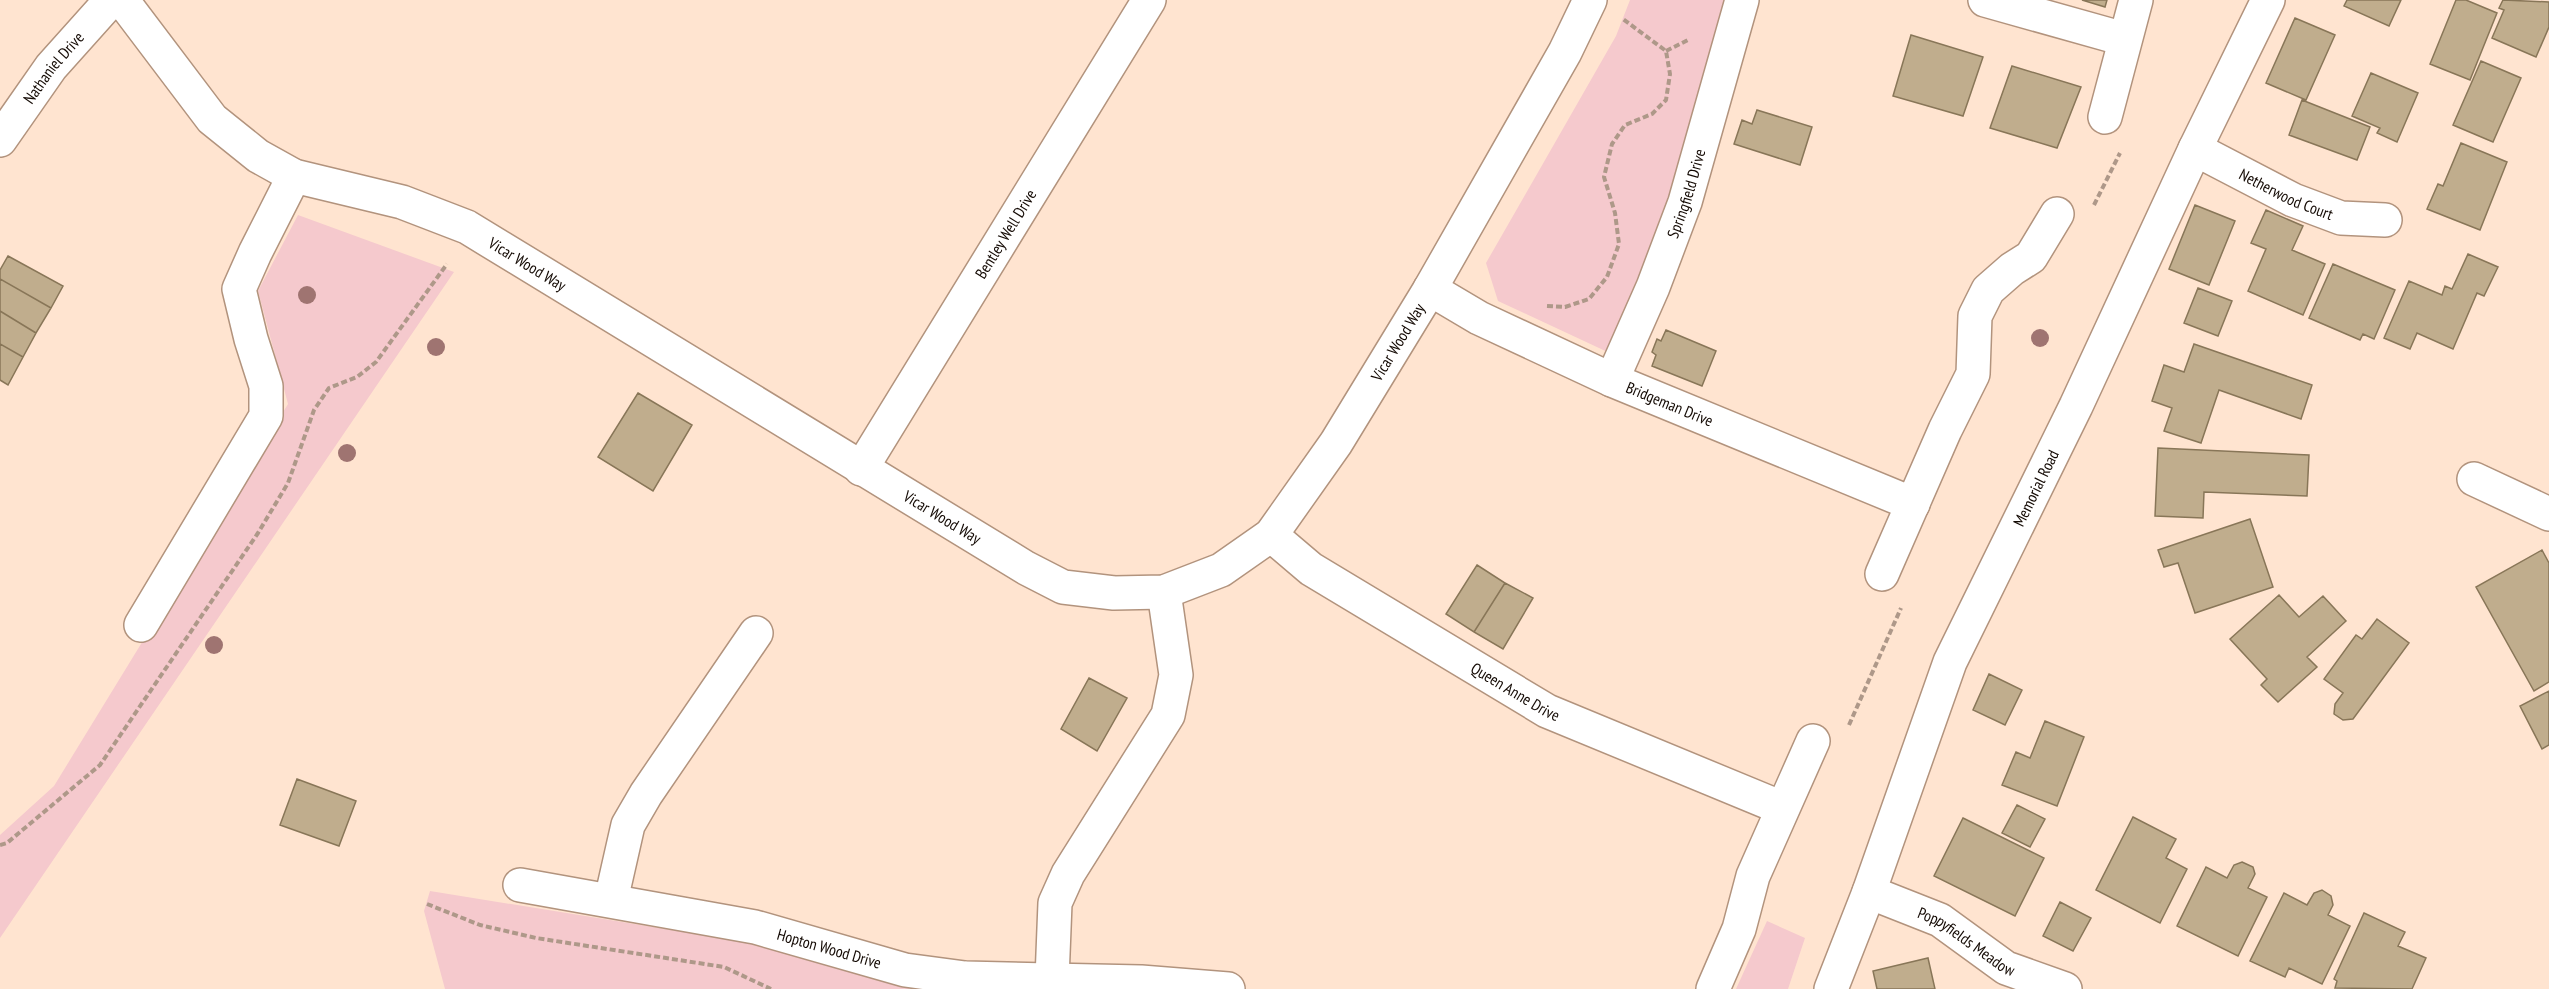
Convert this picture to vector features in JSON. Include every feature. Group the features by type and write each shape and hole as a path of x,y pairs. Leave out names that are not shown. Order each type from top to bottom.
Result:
{"street":[{"name":"Nathaniel Drive","path":"0,140 51,67 111,0"},
{"name":"Vicar Wood Way","path":"122,0 212,119 258,156 294,176 402,202 467,227 998,552 1063,587 1114,593 1164,592 1221,570 1271,535 1336,443 1430,289 1565,52 1590,1"},
{"name":"Bentley Well Drive","path":"861,469 1149,0"},
{"name":"Springfield Drive","path":"1612,380 1653,287 1685,202 1742,0"},
{"path":"1985,0 2124,39"},
{"path":"2105,117 2136,0"},
{"name":"Memorial Road","path":"1831,989 1869,892 1950,662 2076,406 2195,149 2268,0"},
{"name":"Netherwood Court","path":"2195,149 2293,200 2341,218 2385,220"},
{"path":"141,625 266,416 266,386 250,339 239,289 294,176"},
{"path":"1882,574 1945,430 1973,374 1975,316 1988,290 2012,269 2031,258 2057,214"},
{"name":"Bridgeman Drive","path":"1430,289 1479,318 1612,380 1913,504"},
{"path":"2474,480 2549,514"},
{"name":"Queen Anne Drive","path":"1271,535 1311,569 1547,711 1782,808"},
{"path":"1052,979 1055,903 1068,874 1168,715 1176,675 1164,592"},
{"path":"611,900 628,825 646,794 756,633"},
{"path":"1713,989 1738,929 1753,876 1813,741"},
{"name":"Hopton Wood Drive","path":"520,885 755,927 905,970 965,978 1141,981 1228,989"},
{"name":"Poppyfields Meadow","path":"1869,892 1940,920 2006,968 2065,989"}],"path":[{"path":"1543,306 1565,307 1589,299 1607,277 1619,244 1615,213 1604,177 1612,144 1625,125 1652,114 1666,100 1670,74 1666,51 1611,10 1590,1"},
{"path":"0,845 7,843 100,765 258,533 288,483 314,410 329,388 357,377 376,362 447,264"},
{"path":"427,904 480,925 536,938 724,967 771,989"}],"shaded area":[{"path":"1630,0 1730,0 1665,230 1614,355 1498,301 1486,263 1616,36"},
{"path":"298,215 454,272 0,938 0,835 54,786 288,404 258,291"},
{"path":"430,891 746,942 917,989 445,989 424,911"},
{"path":"1767,921 1805,938 1788,989 1736,989"}],"building":[{"path":"2082,0 2107,0 2105,7"},
{"path":"2347,0 2401,0 2389,26 2344,6"},
{"path":"2456,0 2466,0 2497,13 2470,80 2430,64"},
{"path":"2503,0 2549,2 2549,27 2536,57 2492,38 2504,10 2499,8"},
{"path":"2295,18 2335,35 2306,100 2266,83"},
{"path":"1911,35 1983,57 1963,116 1893,96"},
{"path":"2481,61 2521,78 2493,142 2453,125"},
{"path":"2012,66 2081,87 2057,148 1990,128"},
{"path":"2371,73 2418,93 2397,142 2377,133 2380,128 2352,116"},
{"path":"2302,100 2370,127 2357,160 2289,135"},
{"path":"1757,110 1812,127 1800,165 1734,144 1742,120 1752,124"},
{"path":"2461,143 2507,162 2480,230 2427,209 2438,184 2443,186"},
{"path":"2195,205 2235,221 2209,285 2169,269"},
{"path":"2266,210 2303,226 2292,250 2325,264 2303,315 2248,291 2266,249 2251,243"},
{"path":"2468,254 2498,267 2484,296 2477,293 2453,349 2417,333 2410,349 2384,338 2409,281 2442,295 2445,286 2452,289"},
{"path":"8,256 63,286 51,308 0,279 0,270"},
{"path":"2333,264 2395,290 2374,339 2363,334 2360,340 2309,318"},
{"path":"0,279 51,308 36,333 0,311"},
{"path":"2198,288 2232,301 2218,336 2184,323"},
{"path":"0,311 36,333 23,357 0,344"},
{"path":"1666,330 1716,351 1702,386 1652,366 1656,355 1652,352 1657,339 1661,341"},
{"path":"0,344 23,357 8,385 0,380"},
{"path":"2194,344 2312,385 2301,419 2219,390 2201,443 2164,431 2172,408 2152,401 2164,365 2184,372"},
{"path":"638,393 692,425 653,491 598,457"},
{"path":"2158,448 2309,455 2307,496 2204,492 2203,518 2155,516"},
{"path":"2250,519 2273,587 2195,613 2178,563 2164,567 2158,550"},
{"path":"2542,550 2549,563 2549,682 2534,691 2476,587"},
{"path":"1477,565 1505,583 1474,632 1446,614"},
{"path":"1505,583 1533,598 1503,649 1474,632"},
{"path":"2279,595 2299,617 2323,596 2346,621 2307,657 2317,667 2278,702 2261,685 2267,679 2230,639"},
{"path":"2377,619 2409,643 2353,719 2343,720 2334,714 2335,704 2343,693 2324,679 2356,635 2362,639"},
{"path":"1989,674 2022,690 2005,725 1973,710"},
{"path":"1089,678 1127,698 1097,751 1061,729"},
{"path":"2549,691 2549,745 2542,749 2520,706"},
{"path":"2045,721 2084,737 2057,806 2002,785 2016,752 2030,758"},
{"path":"297,779 356,801 339,846 280,825"},
{"path":"2017,805 2045,819 2030,847 2002,833"},
{"path":"2133,817 2176,839 2166,858 2187,869 2160,923 2096,890"},
{"path":"1963,818 2044,858 2015,916 1934,876"},
{"path":"2242,862 2253,867 2255,874 2248,888 2267,897 2238,956 2177,926 2206,867 2227,878 2234,865"},
{"path":"2322,890 2331,896 2333,905 2328,915 2350,926 2322,984 2289,968 2285,977 2250,961 2284,893 2307,905 2314,893"},
{"path":"2060,902 2091,918 2073,951 2043,936"},
{"path":"2364,913 2405,932 2398,946 2426,958 2412,989 2335,988 2337,981 2334,979"},
{"path":"1928,958 1935,989 1877,989 1873,971"}]}
